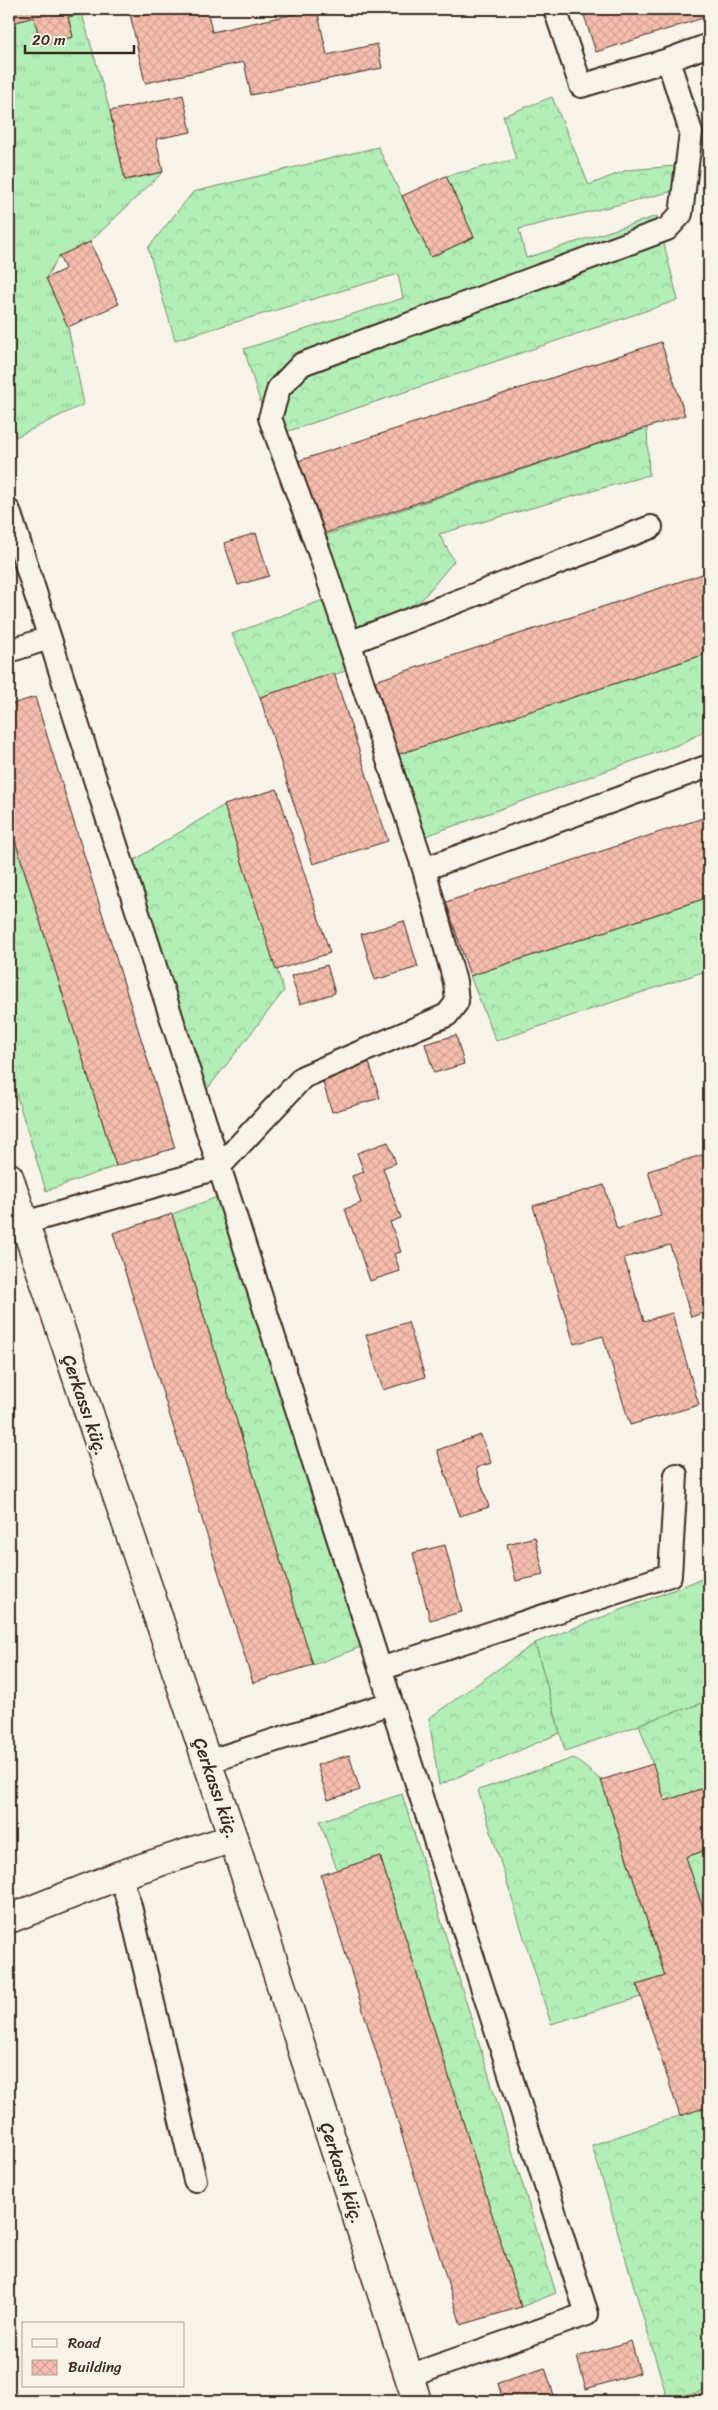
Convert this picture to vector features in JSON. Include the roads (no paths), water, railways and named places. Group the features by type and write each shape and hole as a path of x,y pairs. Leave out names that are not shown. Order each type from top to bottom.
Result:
{"street":[{"name":"Çerkassı küç.","path":"9,1177 16,1225 233,1838 413,2389"},
{"path":"9,1919 120,1875 233,1838"}],"lane":[{"path":"555,9 581,86 668,60 709,45"},
{"path":"16,1225 218,1168 303,1077 447,1015 457,1002 455,982 424,869 322,560 270,418 279,388 302,364 667,229 681,214 691,132 668,60"},
{"path":"9,511 218,1168 587,2314 413,2389"},
{"path":"349,643 651,527"},
{"path":"9,651 50,638"},
{"path":"424,869 709,766"},
{"path":"380,1669 670,1575 676,1475"},
{"path":"207,1762 391,1702"},
{"path":"120,1875 130,1906 195,2180"}]}
